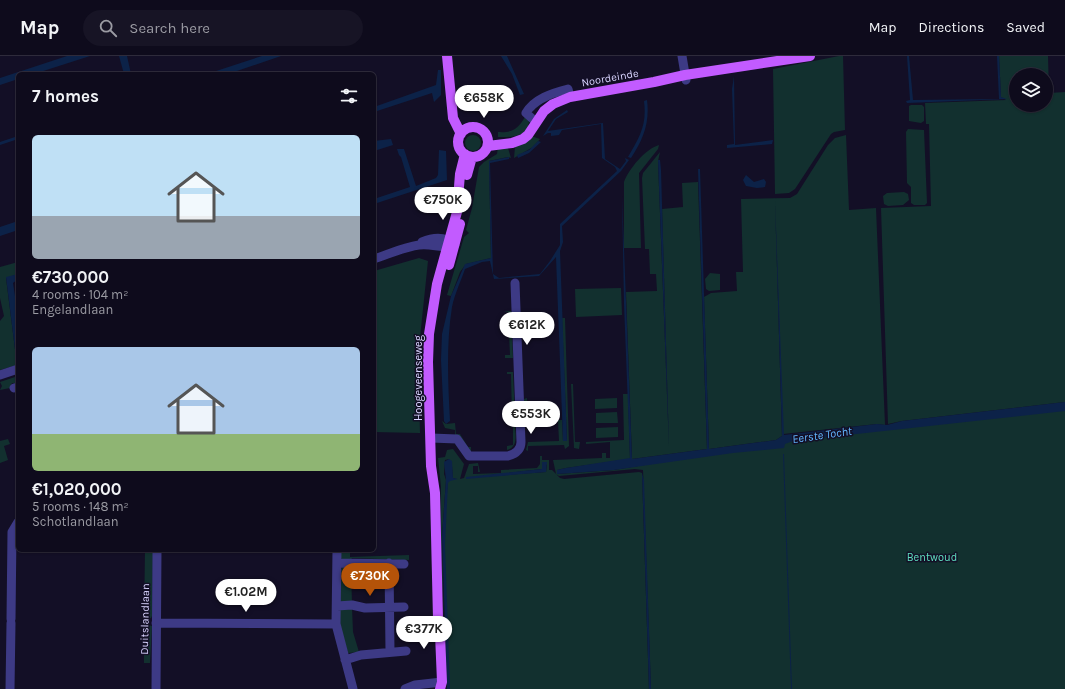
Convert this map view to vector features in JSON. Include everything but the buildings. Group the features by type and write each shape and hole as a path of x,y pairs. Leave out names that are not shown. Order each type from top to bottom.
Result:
{"main road":[{"path":"447,56 452,109 464,132 459,145 469,156 482,154 488,142 480,129 464,132"},
{"name":"Noordeinde","path":"488,142 518,142 528,135 544,112 553,104 570,97 654,82 663,83 734,68 810,56"},
{"name":"Hoogeveenseweg","path":"439,686 440,634 438,619 435,493 431,466 434,438 428,362 429,334 437,284 450,245 457,212 460,174 469,156"}],"street":[{"path":"682,56 686,77"},
{"name":"Noordeinde","path":"534,125 526,113 536,102 547,95 568,89 570,97"},
{"path":"376,258 418,245 423,241 433,238 450,245"},
{"path":"434,438 454,438 458,440 469,456 508,456 517,452 521,442 515,283"},
{"path":"0,375 16,370"},
{"path":"10,689 12,532 16,525"},
{"name":"Duitslandlaan","path":"156,689 158,552"},
{"path":"337,552 336,624 353,689"},
{"path":"337,563 404,564"},
{"path":"389,564 390,652"},
{"path":"337,606 404,606"},
{"path":"156,623 336,624"},
{"path":"345,660 361,655 406,651"},
{"path":"405,689 439,686"}],"green space":[{"path":"843,56 845,130 831,134 795,189 789,193 775,194 773,69"},
{"path":"999,56 1048,56 1048,68 1009,68 1009,112 1053,112 1053,93 1065,92 1065,402 902,421 888,424 881,208 931,206 929,124 926,124 925,103 1006,100 1001,97"},
{"path":"922,105 924,107 924,121 921,123 909,121 909,106"},
{"path":"525,117 529,122 525,131 515,136 498,137 498,132 511,131 520,125"},
{"path":"908,129 924,130 927,203 925,205 914,205 911,203 911,187 907,183 906,132"},
{"path":"470,135 476,135 481,140 479,149 476,151 470,151 465,146 465,140"},
{"path":"846,135 849,210 876,208 885,425 877,424 783,434 775,201 782,436 776,440 709,449 704,297 711,293 737,291 736,272 743,272 741,199 790,198 797,194 828,145 835,138"},
{"path":"531,136 540,139 533,147 514,158 515,147"},
{"path":"659,145 658,149 639,173 641,248 624,248 624,182 638,160 648,151"},
{"path":"498,147 508,148 511,158 508,157 489,161 491,258 466,264 460,272 451,296 447,295 464,237 469,233 466,230 472,208 479,167 497,154"},
{"path":"660,152 658,161 669,447 662,209 683,207 682,183 698,182 707,449 632,459 626,292 657,291 656,274 650,274 649,249 645,249 642,178 643,173"},
{"path":"904,192 908,194 909,200 903,205 888,206 884,204 883,196 887,193"},
{"path":"419,258 428,261 418,357 420,433 376,432 376,270"},
{"path":"16,263 16,275 6,278 16,365 0,370 0,321 4,316 0,298 0,267"},
{"path":"710,273 720,274 720,290 709,291 706,289 705,279"},
{"path":"621,288 622,315 576,317 575,289"},
{"path":"504,311 511,311 513,358 505,358 505,355 510,355 508,312"},
{"path":"562,318 565,318 569,446 565,449 564,445 528,446 528,451 526,450 528,442 559,441 558,421 527,421 523,412 524,399 527,398 528,419 558,418 558,420 562,420 563,441 567,441"},
{"path":"507,372 513,372 515,418 508,418 512,417 511,374 507,374"},
{"path":"16,377 16,384 12,383 10,388 0,390 2,386 0,382"},
{"path":"571,384 573,384 575,442 580,442 579,449 574,448"},
{"name":"Bentwoud","path":"623,394 628,394 630,459 566,468 557,470 557,474 614,470 787,441 1065,409 1065,689 651,689 643,470 635,469 559,476 556,474 553,460 602,458 602,453 606,453 606,458 610,458 610,442 586,444 586,442 624,440"},
{"path":"617,398 617,408 595,409 595,399"},
{"path":"617,412 618,423 596,423 596,413"},
{"path":"442,421 446,424 455,423 456,434 460,434 468,447 471,447 471,453 455,435 455,430 445,428"},
{"path":"508,424 515,424 516,440 513,446 507,450 507,446 513,445 513,425"},
{"path":"618,427 618,437 596,438 596,428"},
{"path":"8,439 10,444 4,446 8,460 0,463 0,441"},
{"path":"453,449 464,464 460,479 464,478 469,464 478,463 480,472 478,472 478,466 473,466 473,474 501,473 501,470 537,468 540,464 540,456 542,456 542,460 549,460 549,470 552,470 560,478 564,479 639,472 642,473 649,689 449,689 444,532 448,480 457,478 453,478 452,467 449,459 445,460 444,474 446,480 442,536 444,628 440,530 441,487 438,458 445,457 447,450","holes":["547,464 546,472 466,478 542,469"]},
{"path":"145,552 153,552 152,616 151,618 144,619"},
{"path":"340,552 350,552 350,557 409,555 409,560 352,558 351,560 343,560 340,557"},
{"path":"343,567 351,567 352,604 340,604 340,570"},
{"path":"340,607 352,608 353,632 359,652 348,653 340,626"},
{"path":"144,624 152,626 150,663 144,663"}],"water":[{"path":"67,56 90,56 40,72 18,72"},
{"path":"119,56 127,56 131,72 123,72"},
{"path":"262,56 281,56 234,72 213,72"},
{"path":"501,56 507,56 524,94 520,95 512,74"},
{"path":"907,56 909,56 913,100 999,99 997,56 999,56 1001,97 1007,99 907,103 906,101 910,100"},
{"path":"438,70 441,70 441,95 434,102 432,93 376,111 376,106 436,85"},
{"path":"16,73 16,80 0,85 0,78"},
{"path":"734,76 735,145 773,140 772,144 727,148 727,145 734,144 732,89"},
{"path":"647,100 648,108 645,131 631,158 628,157 642,130 645,109 644,101"},
{"path":"567,110 568,112 556,119 548,131 603,123 605,159 620,169 626,161 625,158 629,160 621,171 562,226 563,242 560,251 567,441 563,441 556,257 539,276 494,279 490,261 482,262 465,269 453,302 450,321 448,364 450,421 446,424 444,421 441,360 442,334 451,296 465,264 491,258 489,161 509,157 509,159 490,163 493,274 499,278 540,274 560,245 560,224 617,171 615,167 602,158 601,124 562,130 559,135 551,136 551,133 548,133 543,136 554,119"},
{"path":"16,137 16,140 0,145 0,142"},
{"path":"391,139 393,145 376,150 376,141"},
{"path":"538,141 541,142 529,153 518,158 517,155 529,150"},
{"path":"397,149 404,149 416,186 436,178 438,175 439,150 446,151 447,180 376,203 376,198 410,187 401,157"},
{"path":"658,160 660,160 661,170 669,447"},
{"name":"Eerste Tocht","path":"698,169 700,169 709,449 776,440 782,436 775,201 784,435 877,424 887,425 902,421 1065,402 1065,411 793,441 785,444 784,448 733,453 614,470 557,474 557,470 566,468 630,458 624,304 622,196 632,459 707,449"},
{"path":"746,175 754,182 764,179 766,182 765,187 757,188 746,186 743,180"},
{"path":"16,222 16,231 0,236 0,227"},
{"path":"16,274 16,281 13,283 16,302 16,357 6,277"},
{"path":"784,454 792,689 791,689"},
{"path":"449,459 452,461 453,478 458,479 448,483 445,545 450,689 447,689 442,536 446,480 444,462"},
{"path":"542,462 547,462 546,472 466,479 466,477 542,469"},
{"path":"642,473 644,480 651,689 649,689"}]}
